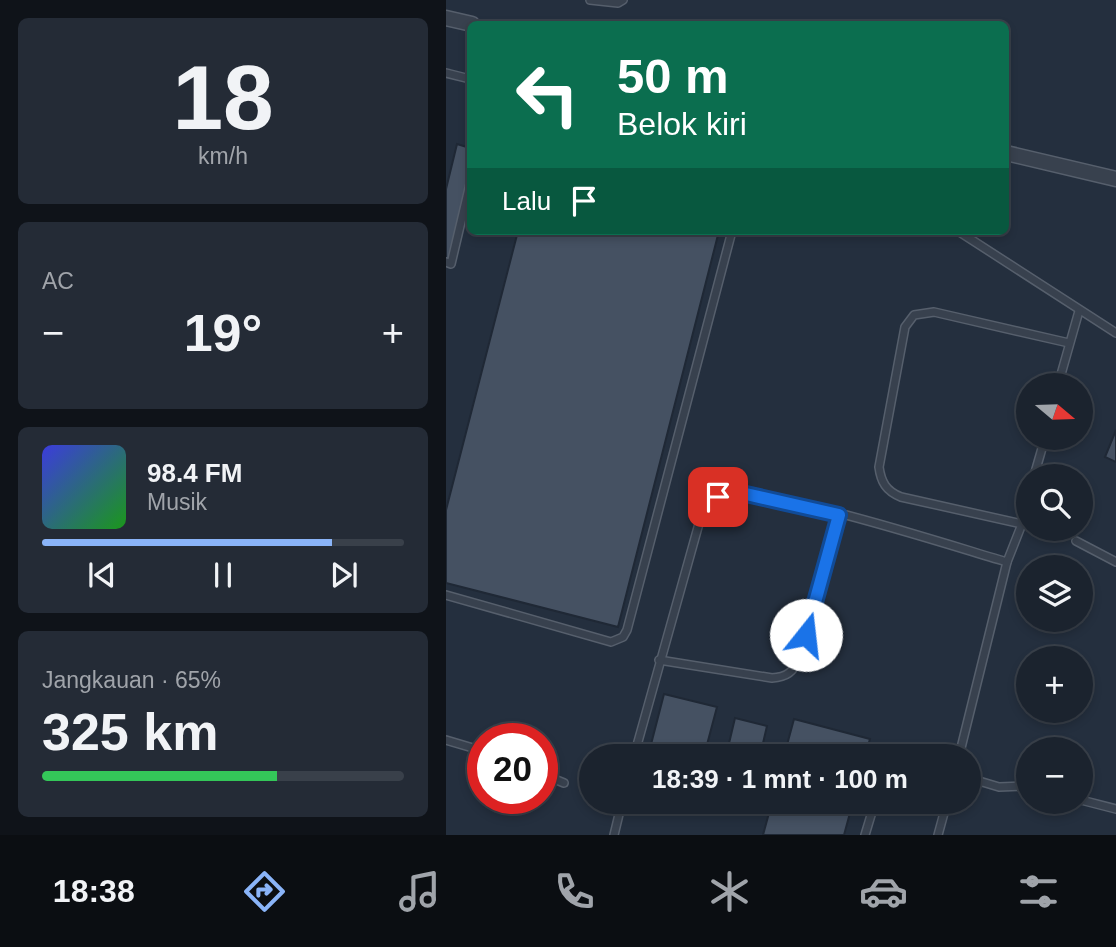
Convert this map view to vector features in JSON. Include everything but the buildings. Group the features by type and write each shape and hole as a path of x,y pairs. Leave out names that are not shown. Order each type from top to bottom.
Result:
{"street":[{"path":"446,18 467,23"},
{"path":"1009,154 1116,179"}],"lane":[{"path":"590,0 618,3 623,0"},
{"path":"446,73 467,78"},
{"path":"446,262 451,264 467,197"},
{"path":"446,595 611,642 625,634 731,235"},
{"path":"964,235 1116,333"},
{"path":"1061,373 1079,311"},
{"path":"1016,523 901,497 885,487 880,478 879,467 905,327 914,315 934,312 1069,343"},
{"path":"637,744 700,520 706,507 718,497 746,494 839,515 1007,562"},
{"path":"659,660 772,678 784,678 791,673 799,659 839,515"},
{"path":"962,744 1007,562 1016,539"},
{"path":"1076,541 1116,562"},
{"path":"446,740 467,746"},
{"path":"558,781 564,783"},
{"path":"981,782 999,787 1016,786"},
{"path":"1093,803 1116,809"},
{"path":"614,835 619,814"},
{"path":"865,835 871,814"},
{"path":"938,835 944,814"}],"route":[{"path":"718,497 746,494 839,515 806,635"}]}
